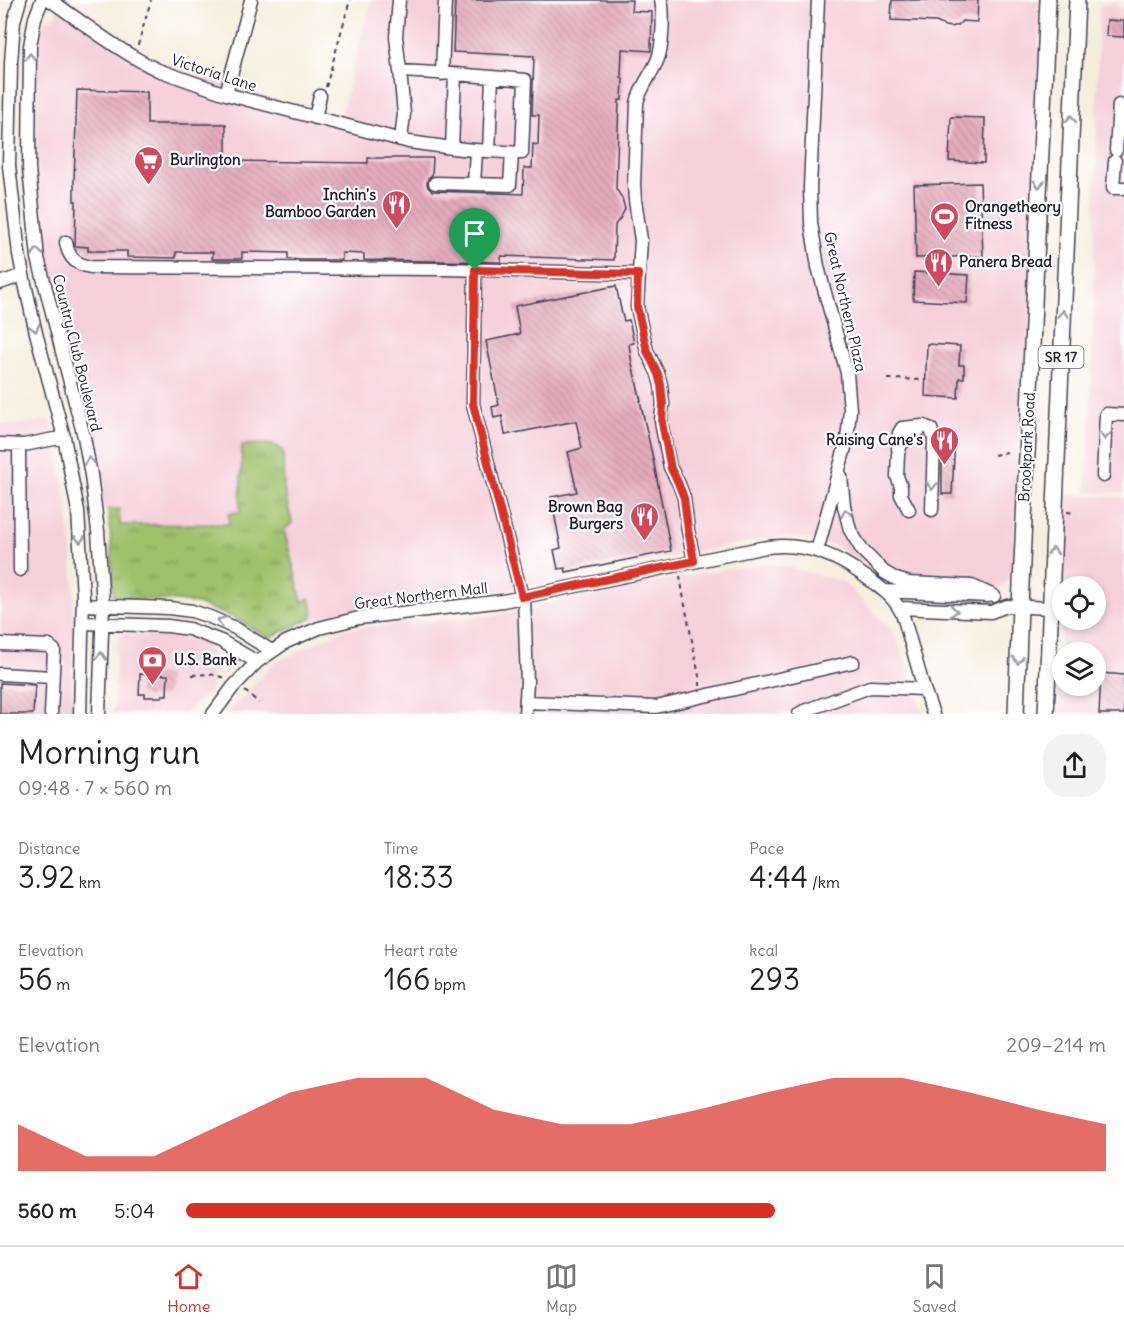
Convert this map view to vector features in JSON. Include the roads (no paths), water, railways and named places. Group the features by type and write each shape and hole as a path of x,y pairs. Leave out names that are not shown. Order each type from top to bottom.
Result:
{"main road":[{"name":"Brookpark Road","path":"1016,714 1013,606 1048,0"},
{"name":"Brookpark Road","path":"1046,714 1078,2"}],"street":[{"path":"20,0 15,21 11,63 9,166 23,275 64,437 78,511 83,605 80,714"},
{"name":"Country Club Boulevard","path":"42,0 35,18 30,46 29,169 38,258 79,415 91,475 98,531 103,605 99,714"},
{"name":"Victoria Lane","path":"50,0 148,65 226,94 401,140 452,148 512,153"},
{"path":"226,94 251,0"},
{"path":"399,0 396,37 404,114 401,140"},
{"path":"442,74 445,0"},
{"path":"661,0 660,52 637,103 634,200 641,240 637,307 647,351 661,385 662,423 671,469 684,498 694,561"},
{"name":"Great Northern Plaza","path":"817,551 847,440 850,417 848,380 815,255 810,210 818,0"},
{"path":"400,71 525,80 522,153 512,153 510,185 435,183"},
{"path":"452,148 455,74"},
{"path":"474,184 483,151 492,77"},
{"path":"315,118 320,96"},
{"path":"1119,105 1113,188 1124,188"},
{"path":"66,242 67,250 75,261 83,266 91,267 475,270 638,274"},
{"path":"475,270 473,404 523,596 526,708 667,705 853,662"},
{"path":"0,284 23,275"},
{"path":"1103,476 1106,414 1124,415"},
{"path":"909,510 901,495 897,476 898,454 901,444 924,426 931,429 934,439 932,510"},
{"path":"0,444 24,445 64,437"},
{"path":"19,445 20,570"},
{"name":"Great Northern Plaza","path":"840,467 847,519 865,554 884,572 916,584 972,586 994,596"},
{"name":"Great Northern Mall","path":"213,714 238,680 257,662 286,642 305,633 347,621 494,602 768,547 793,546 817,551 841,560 885,591 900,608 933,714"},
{"path":"885,591 994,596 1013,606"},
{"path":"83,605 169,608 197,612 235,628 272,651"},
{"path":"900,608 991,612 1013,606 1050,608"},
{"path":"83,623 174,626 189,629 226,643 257,662"},
{"path":"0,644 52,647 54,650 51,714"},
{"path":"0,674 52,677"},
{"path":"799,714 870,687 924,689"}],"place":[{"name":"Burlington","path":"149,186"},
{"name":"Inchin's Bamboo Garden","path":"397,230"},
{"name":"Orangetheory Fitness","path":"944,242"},
{"name":"Panera Bread","path":"938,288"},
{"name":"Raising Cane's","path":"944,466"},
{"name":"Brown Bag Burgers","path":"644,542"},
{"name":"U.S. Bank","path":"153,686"}]}
